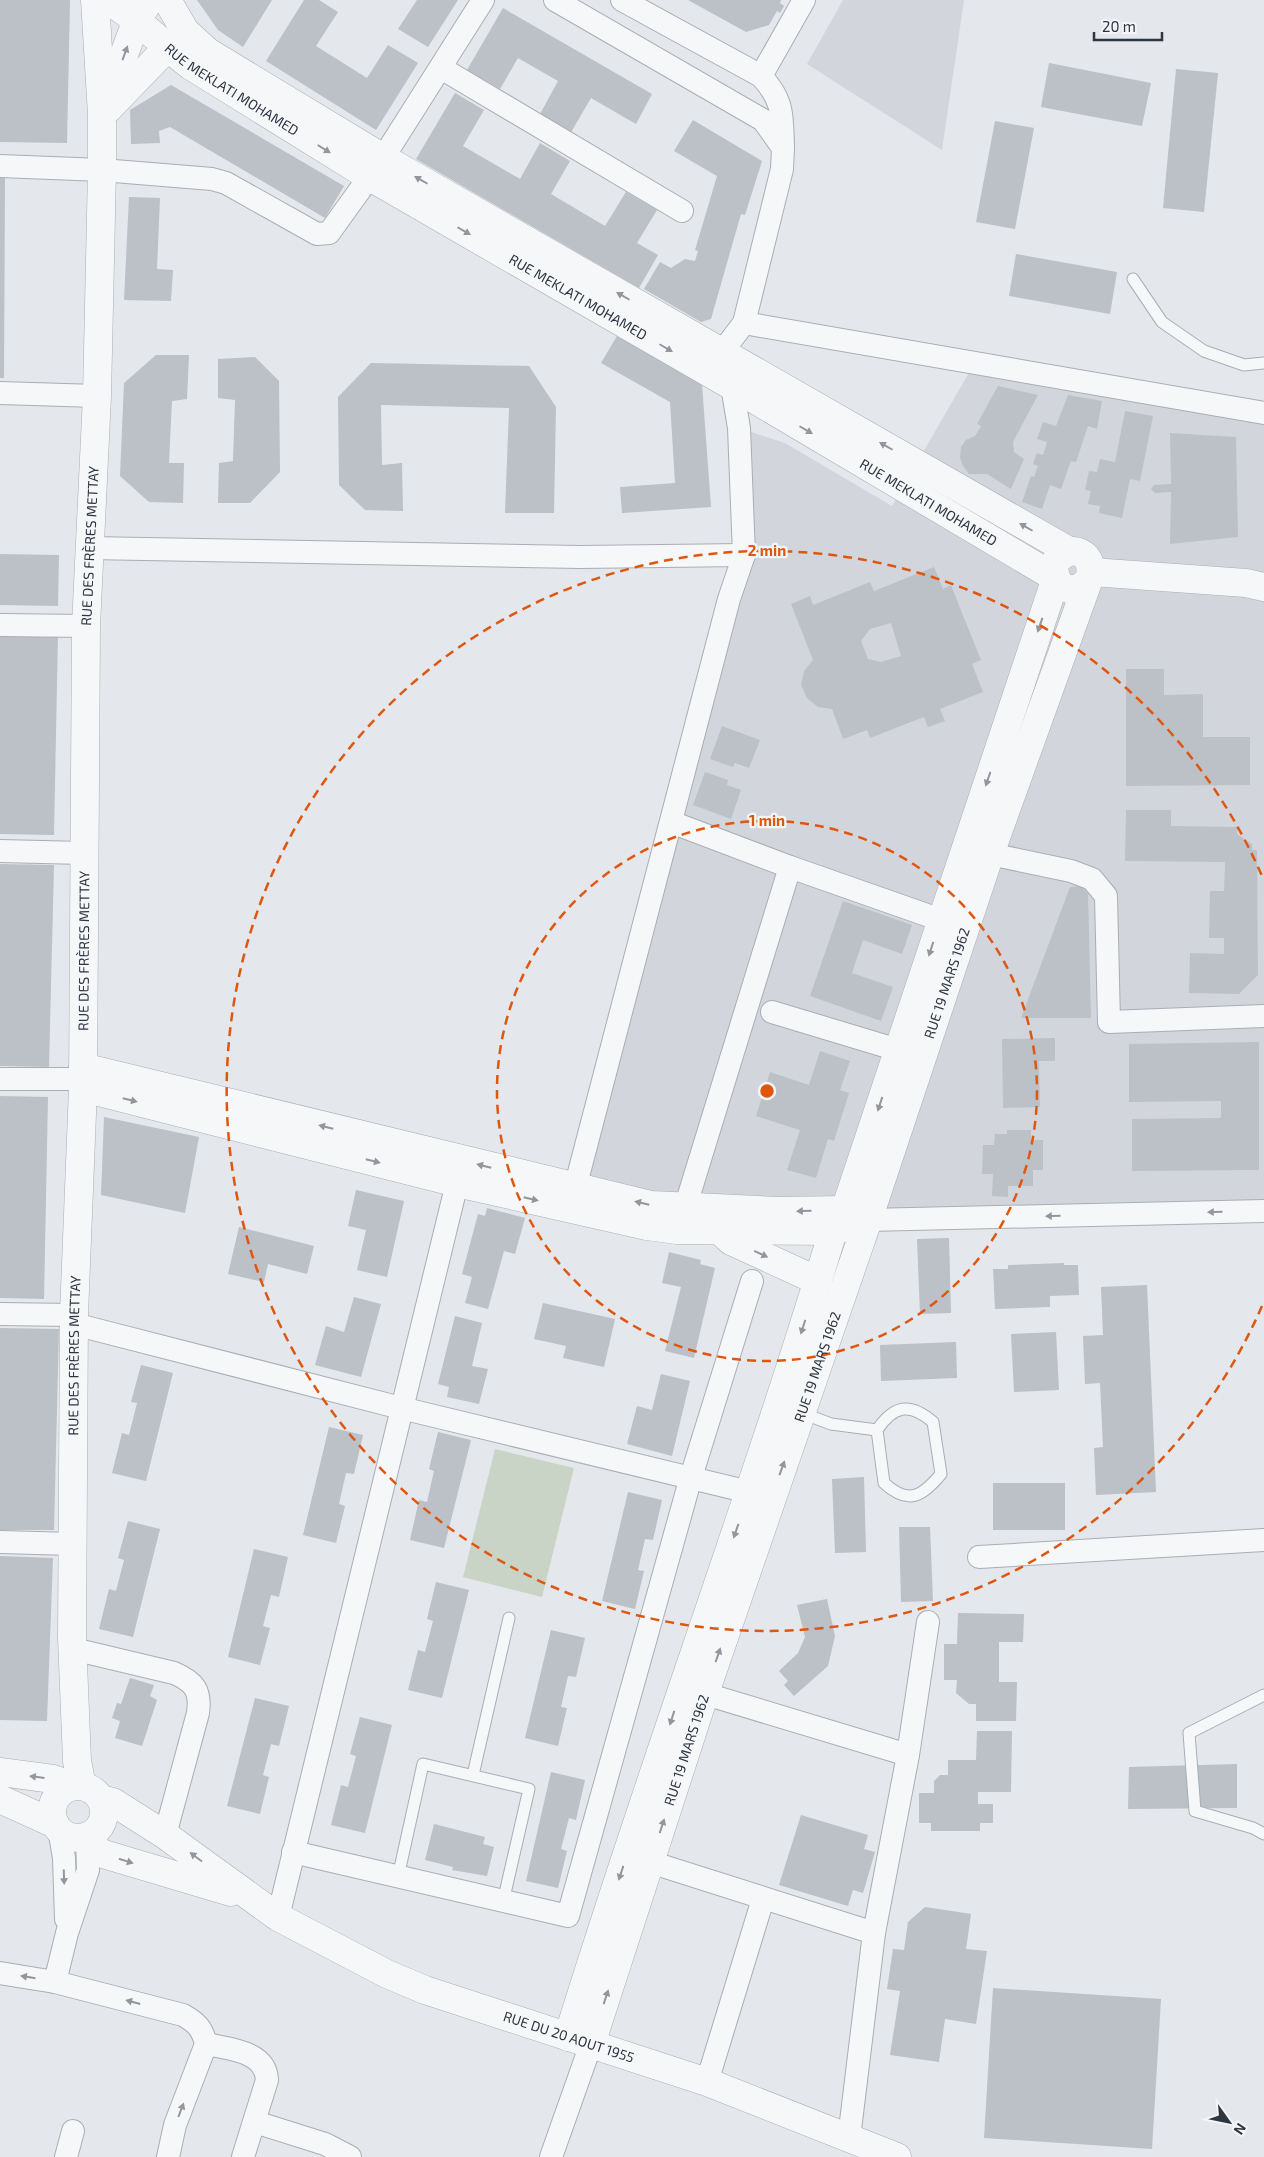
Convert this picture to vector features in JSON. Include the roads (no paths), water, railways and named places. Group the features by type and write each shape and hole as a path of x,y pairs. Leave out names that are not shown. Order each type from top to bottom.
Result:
{"street":[{"name":"RUE MEKLATI MOHAMED","path":"167,0 185,31 208,52 376,168 732,386 1056,578"},
{"path":"0,166 102,170 212,179 226,183 317,234 329,233 376,168 483,0"},
{"path":"555,0 763,120 783,148"},
{"path":"622,0 760,76 774,90 781,112 782,169 744,323 722,352"},
{"path":"760,76 804,0"},
{"name":"RUE MEKLATI MOHAMED","path":"105,1 145,6 168,48 191,66 376,168 722,352 1069,551"},
{"name":"RUE DES FRÈRES METTAY","path":"85,1791 77,1761 73,1649 74,1320 83,1078 86,626 96,396 105,1"},
{"path":"102,115 145,6"},
{"path":"102,115 168,48"},
{"path":"441,68 682,211"},
{"path":"744,323 1264,413"},
{"path":"575,1188 729,598 744,555 739,428 732,386"},
{"path":"0,393 96,396"},
{"path":"89,548 580,557 744,555"},
{"path":"1069,551 1075,551 1086,556 1091,566 1090,576 1082,586 1069,589 1059,584 1054,572 1057,559 1069,551"},
{"path":"1090,576 1246,583 1264,587"},
{"name":"RUE 19 MARS 1962","path":"552,2157 580,2040 693,1690 760,1495 818,1281 849,1220 990,854 1090,576"},
{"name":"RUE 19 MARS 1962","path":"760,1495 802,1413 849,1220 898,1050 1056,578"},
{"path":"0,625 86,626"},
{"path":"671,822 790,867 941,920"},
{"path":"0,851 84,852"},
{"path":"990,854 1071,871 1092,879 1106,896 1108,1022 1264,1016"},
{"path":"685,1208 790,867"},
{"path":"772,1012 898,1050"},
{"path":"83,1078 457,1183 647,1226 719,1230 849,1220 1264,1211"},
{"path":"0,1079 83,1078 650,1205 779,1211 849,1220"},
{"path":"278,1917 457,1183"},
{"path":"719,1230 731,1241 818,1281"},
{"path":"293,1852 568,1916 691,1477 752,1281"},
{"path":"0,1314 74,1320 401,1408 760,1495"},
{"path":"979,1558 1264,1540"},
{"path":"0,1542 73,1544"},
{"path":"849,2138 874,1933 908,1755 928,1622"},
{"path":"73,1649 174,1673 187,1678 197,1688 200,1700 198,1713 165,1835"},
{"path":"693,1690 908,1755"},
{"name":"RUE 19 MARS 1962","path":"580,2040 650,1862 693,1690"},
{"name":"RUE DU 20 AOUT 1955","path":"0,1772 53,1779 113,1802 165,1835 278,1917 387,1974 417,1987 707,2082 897,2157"},
{"path":"0,1800 57,1826 71,1836 87,1836 100,1825 104,1808 85,1791 61,1793 55,1801 53,1815 57,1826 64,1858 67,1932"},
{"path":"87,1836 100,1853 249,1897"},
{"path":"55,1982 67,1932 88,1870 87,1836"},
{"path":"650,1862 874,1933"},
{"path":"707,2082 763,1899"},
{"path":"0,1973 55,1982 184,2015 196,2022 202,2030 206,2044 175,2125 168,2157"},
{"path":"206,2044 249,2054 264,2065 267,2080 243,2157"},
{"path":"255,2122 325,2144 350,2157"},
{"path":"66,2157 73,2131"}],"lane":[{"path":"1133,279 1162,322 1204,351 1244,364 1264,363"},
{"path":"903,1409 920,1410 933,1422 941,1474 928,1490 914,1496 896,1494 884,1483 877,1430 886,1416 903,1409"},
{"path":"802,1413 831,1424 877,1430"},
{"path":"473,1775 509,1618"},
{"path":"1264,1695 1189,1733 1195,1810 1253,1828 1264,1834"},
{"path":"398,1877 423,1764 529,1788 504,1902"}]}
